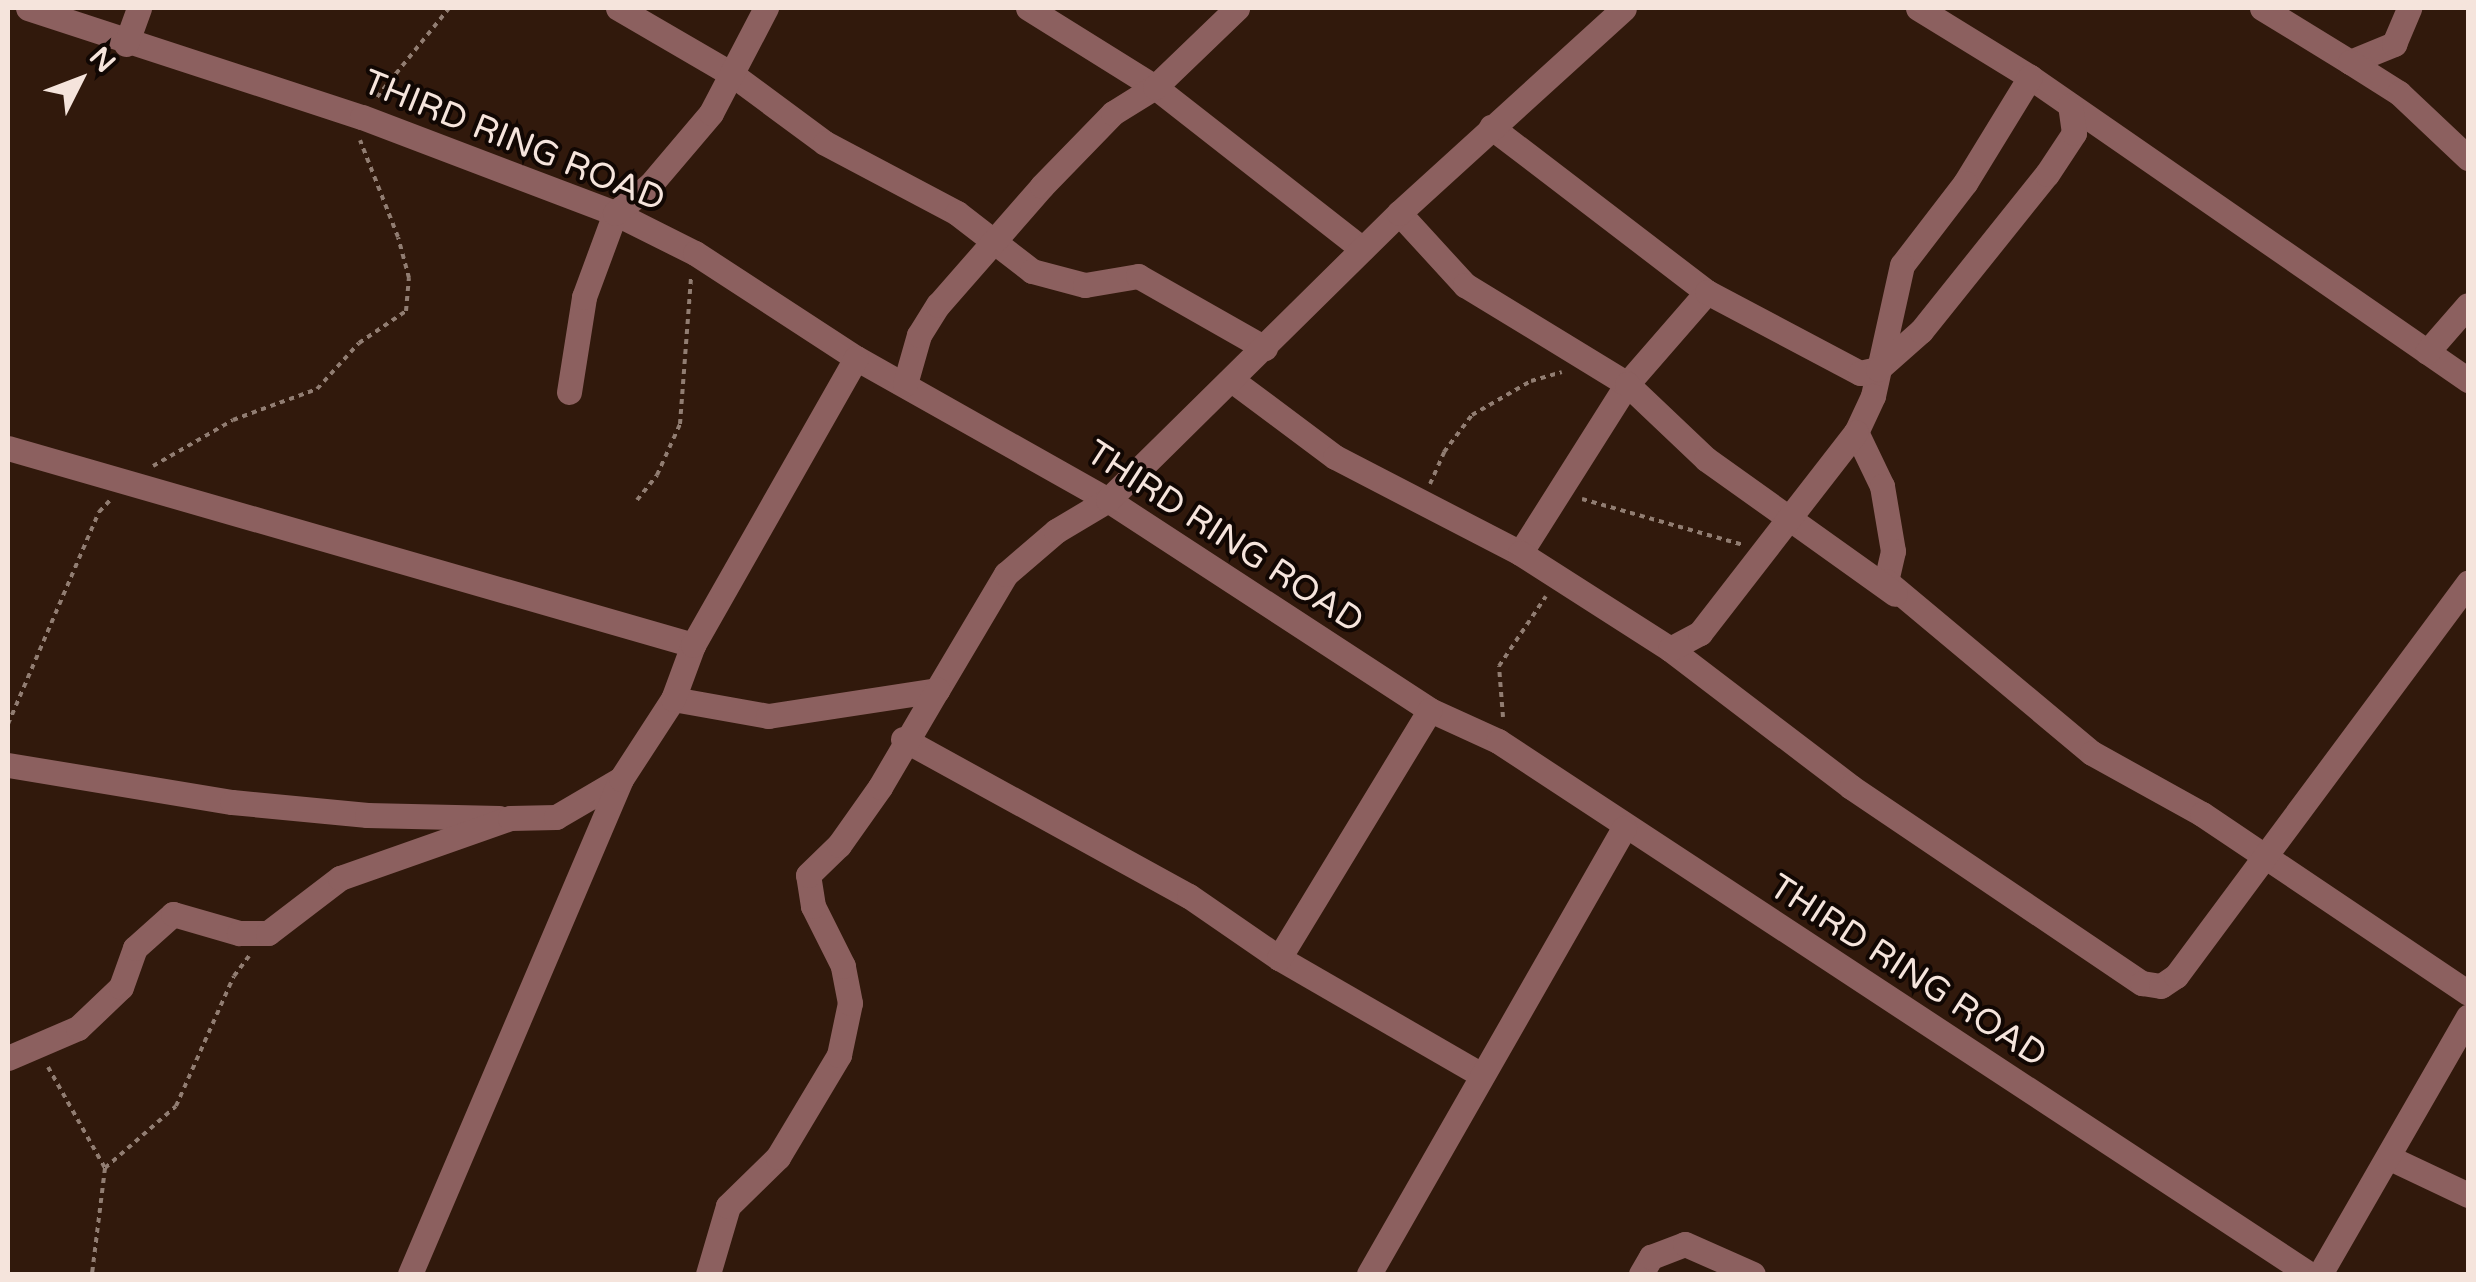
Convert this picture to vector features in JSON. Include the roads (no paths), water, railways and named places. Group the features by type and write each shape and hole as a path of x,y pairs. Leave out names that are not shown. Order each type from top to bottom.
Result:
{"street":[{"name":"THIRD RING ROAD","path":"28,8 126,44 356,114 615,214 695,253 856,358 1108,500 1430,710 1498,741 1624,828 2309,1274"},
{"path":"126,44 139,8"},
{"path":"618,8 734,75 824,142 957,213 1032,271 1085,285 1138,276 1264,348"},
{"path":"569,392 584,297 615,214 650,184 711,114 766,8"},
{"path":"1028,8 1155,87 1362,249"},
{"path":"905,384 918,334 993,244 1114,113 1155,87 1237,8"},
{"path":"708,1274 728,1206 778,1157 840,1055 850,1003 844,966 813,906 808,874 838,845 880,787 902,740 937,690 1006,574 1056,531 1108,500 1233,381 1399,213 1620,8"},
{"path":"1918,8 2030,77 2468,380"},
{"path":"2262,8 2399,93 2468,158"},
{"path":"2350,62 2394,44 2408,8"},
{"path":"1670,648 1700,633 1856,432 1878,369 1902,265 1965,183 2030,77"},
{"path":"1491,126 1707,292 1860,373 1878,369 1920,331 2047,174 2074,133 2070,105"},
{"path":"1399,213 1465,286 1627,384 1706,459 1791,514 1899,597 1966,641 2092,753 2265,855 2468,992"},
{"path":"1520,553 1627,384 1707,292"},
{"path":"2427,352 2468,305"},
{"path":"410,1274 620,779 673,699 694,645 856,358"},
{"path":"1233,381 1335,457 1421,506 1520,553 1670,648 1850,787 2142,983 2161,986 2176,976 2468,583"},
{"path":"1856,432 1882,486 1892,551 1886,580 1899,597"},
{"path":"8,448 694,645"},
{"path":"1700,633 1702,676"},
{"path":"673,699 768,716 937,690"},
{"path":"1279,958 1430,710"},
{"path":"902,740 1190,896 1279,958 1480,1074"},
{"path":"8,765 232,802 368,816 556,817 620,779"},
{"path":"8,1058 37,1050 78,1028 121,987 135,948 173,914 239,933 268,934 340,878 510,818"},
{"path":"1369,1274 1624,828"},
{"path":"2320,1274 2392,1159 2468,1018"},
{"path":"2392,1159 2468,1195"},
{"path":"1641,1274 1651,1257 1685,1244 1753,1274"}]}
